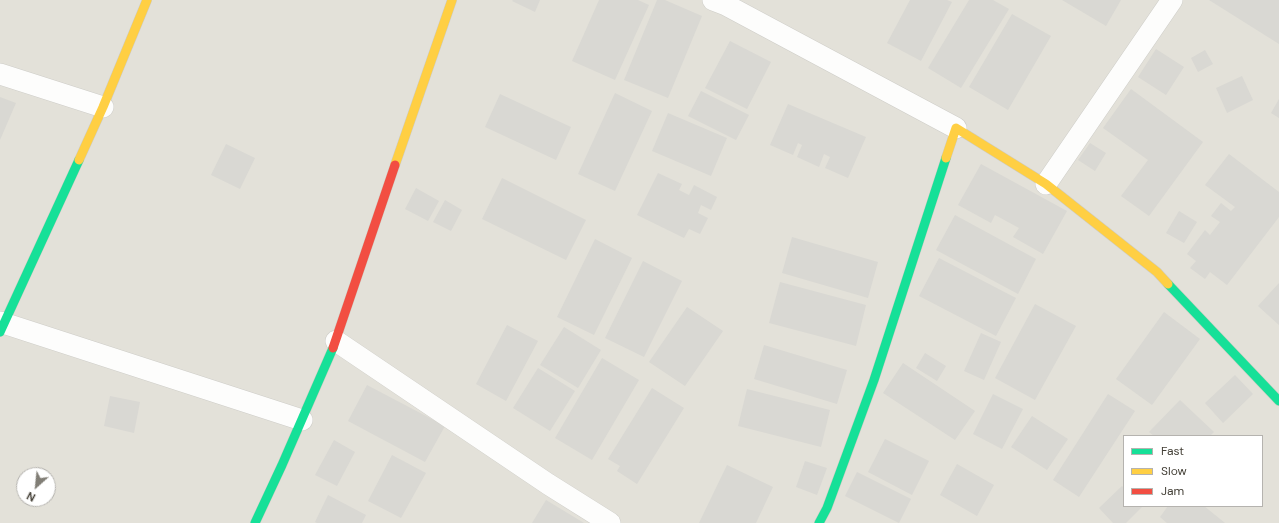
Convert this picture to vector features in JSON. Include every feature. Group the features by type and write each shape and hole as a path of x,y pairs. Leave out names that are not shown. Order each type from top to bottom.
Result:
{"street":[{"path":"147,0 103,107 1,326 302,420"},
{"path":"255,523 336,341 385,193 452,0"},
{"path":"713,0 726,5 956,128 1046,184 1157,272 1279,401"},
{"path":"1046,184 1172,0"},
{"path":"0,74 103,107"},
{"path":"819,523 827,508 874,380 956,128"},
{"path":"336,341 548,484 610,523"}],"shaded area":[{"path":"0,0 1279,0 1279,523 0,523"}],"building":[{"path":"540,0 535,12 512,1"},
{"path":"599,0 638,0 649,5 615,80 572,61"},
{"path":"657,0 665,0 702,16 668,98 624,80"},
{"path":"910,0 947,0 952,2 921,61 887,43"},
{"path":"969,0 993,0 1009,9 961,88 928,68"},
{"path":"1062,0 1121,0 1106,26"},
{"path":"1209,0 1279,0 1279,44"},
{"path":"1012,14 1051,36 1008,110 969,87"},
{"path":"730,41 771,62 747,109 705,88"},
{"path":"1156,49 1184,67 1166,95 1138,77"},
{"path":"1205,50 1213,64 1198,72 1191,58"},
{"path":"1242,76 1253,100 1227,113 1216,88"},
{"path":"1131,89 1203,142 1149,216 1121,196 1148,160 1103,128"},
{"path":"701,91 749,115 736,140 688,116"},
{"path":"615,93 652,111 615,191 578,174"},
{"path":"500,94 571,127 556,160 485,127"},
{"path":"0,97 16,103 0,140"},
{"path":"1279,99 1279,118 1271,113"},
{"path":"788,104 866,137 848,178 825,168 830,157 824,154 819,167 797,157 802,145 798,143 793,155 770,145"},
{"path":"668,113 727,138 711,176 652,151"},
{"path":"1090,143 1106,153 1095,171 1078,160"},
{"path":"226,144 255,158 240,189 211,175"},
{"path":"1229,154 1279,192 1279,217 1227,285 1210,272 1205,279 1190,268 1196,261 1187,254 1205,230 1210,235 1220,222 1211,216 1221,203 1231,211 1235,207 1205,185"},
{"path":"981,164 1067,211 1043,254 1013,237 1019,228 995,215 991,223 958,205"},
{"path":"658,173 682,184 679,190 689,195 694,185 717,197 711,210 701,205 698,213 708,218 700,234 689,229 684,238 637,215"},
{"path":"502,178 586,220 566,260 482,219"},
{"path":"416,188 439,201 428,221 405,209"},
{"path":"445,200 462,210 451,231 433,222"},
{"path":"1179,211 1197,222 1184,243 1166,233"},
{"path":"955,215 1036,259 1018,294 936,250"},
{"path":"792,237 878,262 868,298 782,273"},
{"path":"595,239 632,258 594,335 557,317"},
{"path":"939,258 1016,298 996,336 919,296"},
{"path":"643,261 682,281 644,357 605,338"},
{"path":"780,282 866,305 856,346 769,323"},
{"path":"1279,283 1279,325 1258,306"},
{"path":"1035,304 1076,326 1035,400 995,378"},
{"path":"687,307 723,331 685,386 649,362"},
{"path":"1164,312 1200,339 1152,405 1116,379"},
{"path":"507,325 538,341 506,401 476,384"},
{"path":"564,327 601,350 578,388 540,365"},
{"path":"981,333 1001,342 984,380 964,371"},
{"path":"764,345 847,370 837,404 754,379"},
{"path":"925,353 946,366 937,381 916,368"},
{"path":"602,358 639,380 592,460 555,438"},
{"path":"903,363 975,411 955,440 883,393"},
{"path":"538,368 575,391 550,431 513,408"},
{"path":"1235,375 1253,394 1223,423 1205,403"},
{"path":"367,385 445,426 425,462 348,421"},
{"path":"652,388 684,408 637,484 617,471 620,466 608,459"},
{"path":"747,389 830,410 821,447 738,426"},
{"path":"993,394 1023,409 1002,449 973,434"},
{"path":"1108,394 1135,411 1079,497 1053,480"},
{"path":"110,396 140,402 134,433 104,426"},
{"path":"1180,400 1214,432 1211,435 1153,435 1149,432"},
{"path":"1032,416 1068,439 1047,470 1011,447"},
{"path":"885,439 929,461 912,495 868,472"},
{"path":"334,440 355,452 337,486 315,475"},
{"path":"392,455 426,473 401,518 368,501"},
{"path":"805,461 827,468 817,495 796,487"},
{"path":"957,464 994,485 977,516 940,495"},
{"path":"727,465 773,487 756,523 699,523"},
{"path":"857,472 911,499 899,523 845,496"},
{"path":"1122,486 1123,507 1142,507 1126,523 1113,523 1099,508"},
{"path":"328,495 366,515 362,523 315,522"},
{"path":"546,500 584,523 532,523"},
{"path":"1167,507 1205,507 1225,523 1167,523 1160,517"}],"traffic: fast":[{"path":"819,523 827,508 874,380 946,158"},
{"path":"0,332 79,160"},
{"path":"1168,284 1279,401"},
{"path":"255,523 333,348"}],"traffic: slow":[{"path":"79,160 103,107 147,0"},
{"path":"395,165 452,0"},
{"path":"946,158 956,128 1046,184 1157,272 1168,284"}],"traffic: jam":[{"path":"333,348 395,165"}]}
